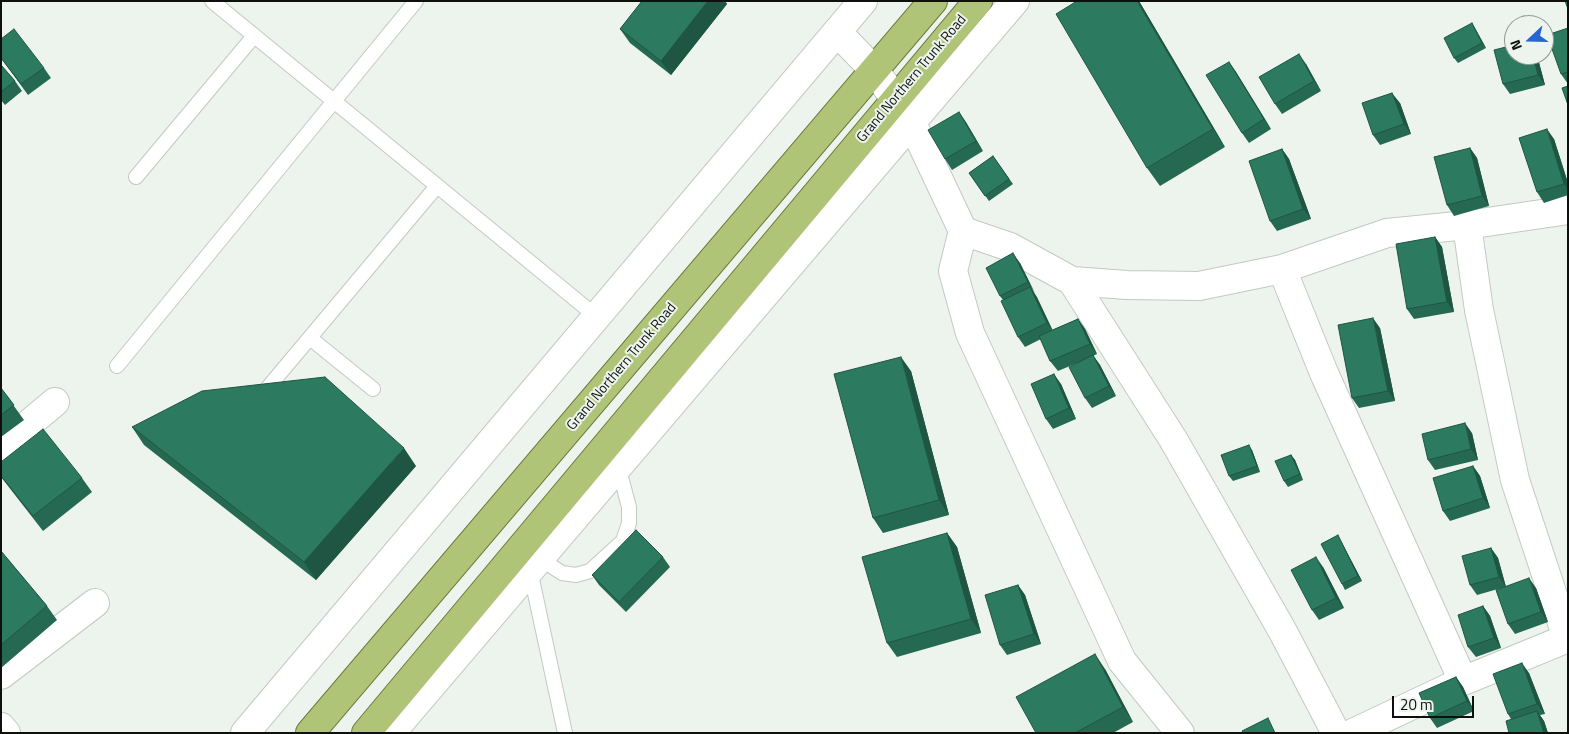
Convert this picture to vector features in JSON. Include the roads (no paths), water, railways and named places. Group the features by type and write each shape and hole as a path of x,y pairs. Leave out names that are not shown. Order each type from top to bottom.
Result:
{"highway":[{"name":"Grand Northern Trunk Road","path":"310,733 933,1"},
{"name":"Grand Northern Trunk Road","path":"366,733 978,1"}],"street":[{"path":"245,733 863,1"},
{"path":"391,733 1015,1"},
{"path":"837,32 875,71 911,121 963,231 953,271 970,333 1122,661 1180,733"},
{"path":"1072,282 1199,286 1282,269 1387,233 1467,225 1568,210"},
{"path":"1352,733 1462,681 1568,638 1515,480 1479,310 1467,225"},
{"path":"963,231 1010,246 1072,282 1173,439 1282,630 1336,733"},
{"path":"1282,269 1324,373 1462,681"},
{"path":"1,447 55,402"},
{"path":"1,675 95,603"},
{"path":"1,727 6,733"}],"lane":[{"path":"212,1 597,316"},
{"path":"117,366 416,1"},
{"path":"136,177 254,36"},
{"path":"255,403 437,186"},
{"path":"310,338 372,389"},
{"path":"565,733 535,564 562,573 576,575 590,571 623,541 629,524 629,508 618,466"}]}
